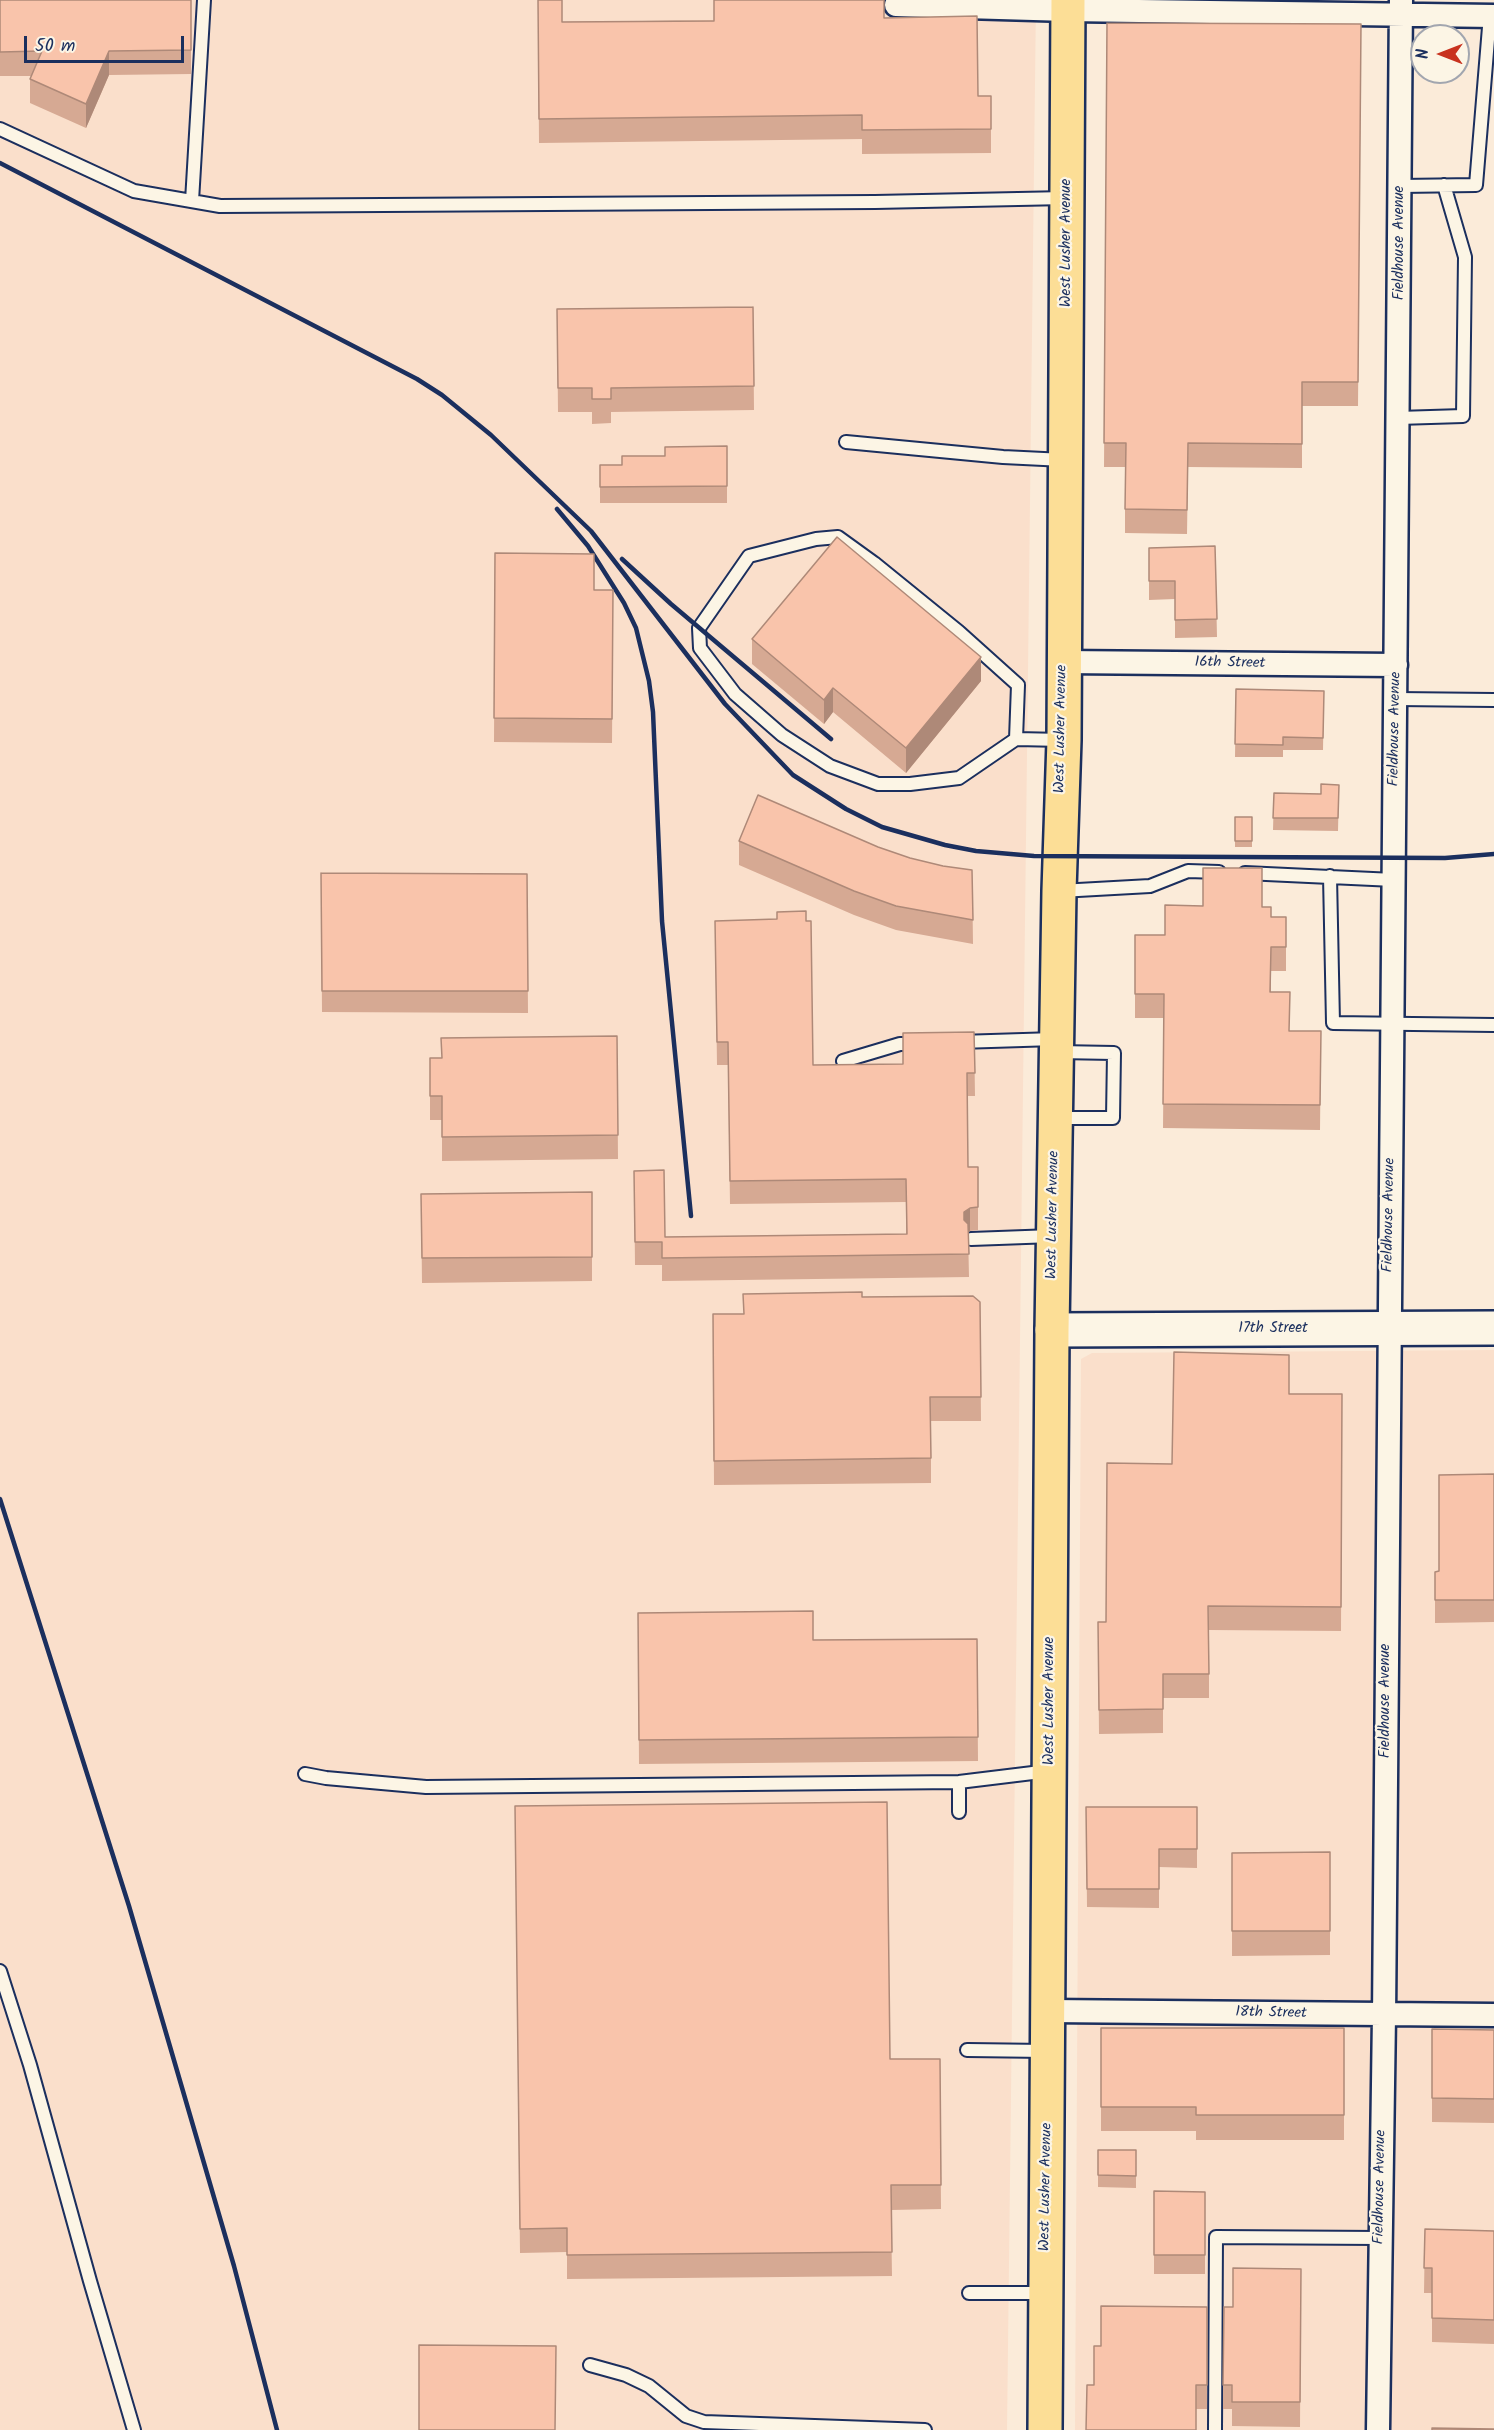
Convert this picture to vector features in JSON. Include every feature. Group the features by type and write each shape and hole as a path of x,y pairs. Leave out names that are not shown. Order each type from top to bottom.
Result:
{"main road":[{"name":"West Lusher Avenue","path":"1045,2430 1052,1330 1059,891 1064,740 1068,5"}],"street":[{"path":"896,4 1401,7 1492,16"},
{"name":"Fieldhouse Avenue","path":"1378,2430 1384,2015 1401,7"},
{"name":"16th Street","path":"1063,662 1396,665"},
{"name":"17th Street","path":"1052,1330 1494,1328"},
{"name":"18th Street","path":"1049,2011 1494,2015"}],"lane":[{"path":"192,201 200,110 204,0"},
{"path":"1400,186 1476,185 1490,61 1492,16"},
{"path":"0,129 134,191 231,206 875,202 1067,198"},
{"path":"1398,418 1463,416 1465,257 1444,185"},
{"path":"846,442 1003,457 1065,460"},
{"path":"1016,739 1018,685 951,625 838,537 816,539 749,556 699,628 700,648 735,694 774,728 830,766 878,784 910,784 959,778 1016,739 1064,740"},
{"path":"1396,699 1494,700"},
{"path":"1059,891 1150,886 1188,871 1394,880"},
{"path":"1330,876 1334,1023 1494,1025"},
{"path":"843,1061 900,1044 1056,1045 1114,1053 1113,1118 1055,1118"},
{"path":"970,1239 1053,1236"},
{"path":"305,1774 326,1779 426,1787 959,1782 1050,1771"},
{"path":"959,1782 959,1812"},
{"path":"0,1971 30,2065 134,2430"},
{"path":"967,2050 1048,2051"},
{"path":"1215,2430 1216,2237 1380,2238"},
{"path":"969,2293 1046,2293"},
{"path":"590,2366 626,2375 642,2382 686,2416 704,2422 925,2430"}],"shaded area":[{"path":"0,0 1036,0 1007,2430 0,2430"},
{"path":"1494,1350 1494,2430 1075,2430 1081,1359 1092,1353"}],"building":[{"path":"0,0 191,0 191,50 109,51 86,104 30,79 42,51 0,52"},
{"path":"538,0 562,0 562,22 714,21 714,0 884,0 884,18 977,16 978,96 991,96 991,129 862,130 862,115 539,119"},
{"path":"1107,23 1361,24 1358,382 1302,382 1302,444 1188,443 1187,510 1125,509 1126,443 1104,443"},
{"path":"753,307 754,386 611,388 611,399 592,399 592,388 558,388 557,309"},
{"path":"727,446 727,486 600,487 600,465 622,465 622,456 665,456 665,447"},
{"path":"837,537 981,657 906,748 833,688 824,700 752,639"},
{"path":"1215,546 1217,619 1175,620 1175,581 1149,581 1149,548"},
{"path":"495,553 594,554 594,590 613,590 612,719 494,718"},
{"path":"1236,689 1324,691 1323,738 1283,737 1283,745 1235,744"},
{"path":"1321,784 1339,785 1338,818 1273,818 1274,793 1321,794"},
{"path":"758,795 878,847 910,858 972,870 973,920 896,906 854,891 739,841"},
{"path":"1235,817 1252,817 1252,841 1235,841"},
{"path":"1203,868 1262,868 1262,907 1271,907 1271,917 1286,917 1286,947 1271,947 1270,992 1290,992 1289,1031 1321,1031 1320,1105 1163,1104 1164,994 1135,994 1135,935 1165,935 1165,905 1203,906"},
{"path":"321,873 527,874 528,991 322,991"},
{"path":"806,911 806,921 811,921 813,1065 903,1064 903,1033 974,1032 975,1073 967,1073 968,1167 978,1167 978,1207 964,1212 964,1220 968,1224 969,1254 662,1258 662,1242 635,1242 634,1171 664,1170 665,1237 907,1234 906,1179 730,1181 728,1042 717,1042 715,921 777,919 777,912"},
{"path":"617,1036 618,1135 442,1137 442,1096 430,1096 430,1058 442,1058 441,1038"},
{"path":"592,1192 592,1257 422,1258 421,1194"},
{"path":"862,1292 862,1297 973,1296 980,1302 981,1397 930,1397 931,1458 714,1461 713,1314 744,1314 743,1294"},
{"path":"1174,1352 1289,1355 1289,1394 1342,1394 1341,1607 1208,1606 1209,1674 1163,1674 1163,1709 1099,1710 1098,1622 1106,1622 1107,1463 1172,1464"},
{"path":"1494,1474 1494,1600 1435,1600 1435,1572 1439,1571 1439,1475"},
{"path":"813,1611 813,1640 977,1639 978,1737 639,1740 638,1613"},
{"path":"887,1802 890,2059 940,2059 941,2185 891,2185 892,2252 567,2255 567,2228 520,2229 515,1806"},
{"path":"1086,1807 1197,1807 1197,1849 1159,1849 1159,1889 1087,1889"},
{"path":"1330,1852 1330,1931 1232,1931 1232,1853"},
{"path":"1101,2028 1344,2028 1344,2115 1196,2115 1196,2107 1101,2107"},
{"path":"1432,2029 1494,2030 1494,2099 1432,2098"},
{"path":"1098,2150 1136,2150 1136,2176 1098,2175"},
{"path":"1154,2191 1205,2192 1205,2255 1154,2255"},
{"path":"1425,2229 1494,2231 1494,2320 1432,2318 1432,2268 1424,2268"},
{"path":"1233,2268 1301,2269 1300,2402 1232,2402 1232,2385 1223,2385 1224,2307 1233,2307"},
{"path":"1101,2306 1207,2307 1207,2385 1196,2385 1196,2430 1086,2430 1087,2385 1094,2385 1094,2346 1101,2346"},
{"path":"419,2345 556,2346 555,2430 419,2430"},
{"path":"1432,2428 1494,2429 1494,2430 1432,2430"}],"railway":[{"path":"0,163 417,379 442,395 491,435 591,531 725,704 793,775 846,809 882,827 945,845 976,851 1034,856 1445,858 1494,854"},
{"path":"557,509 588,546 624,603 636,628 649,681 653,712 662,921 691,1216"},
{"path":"622,559 671,604 831,739"},
{"path":"0,1499 129,1906 234,2266 277,2430"}]}
